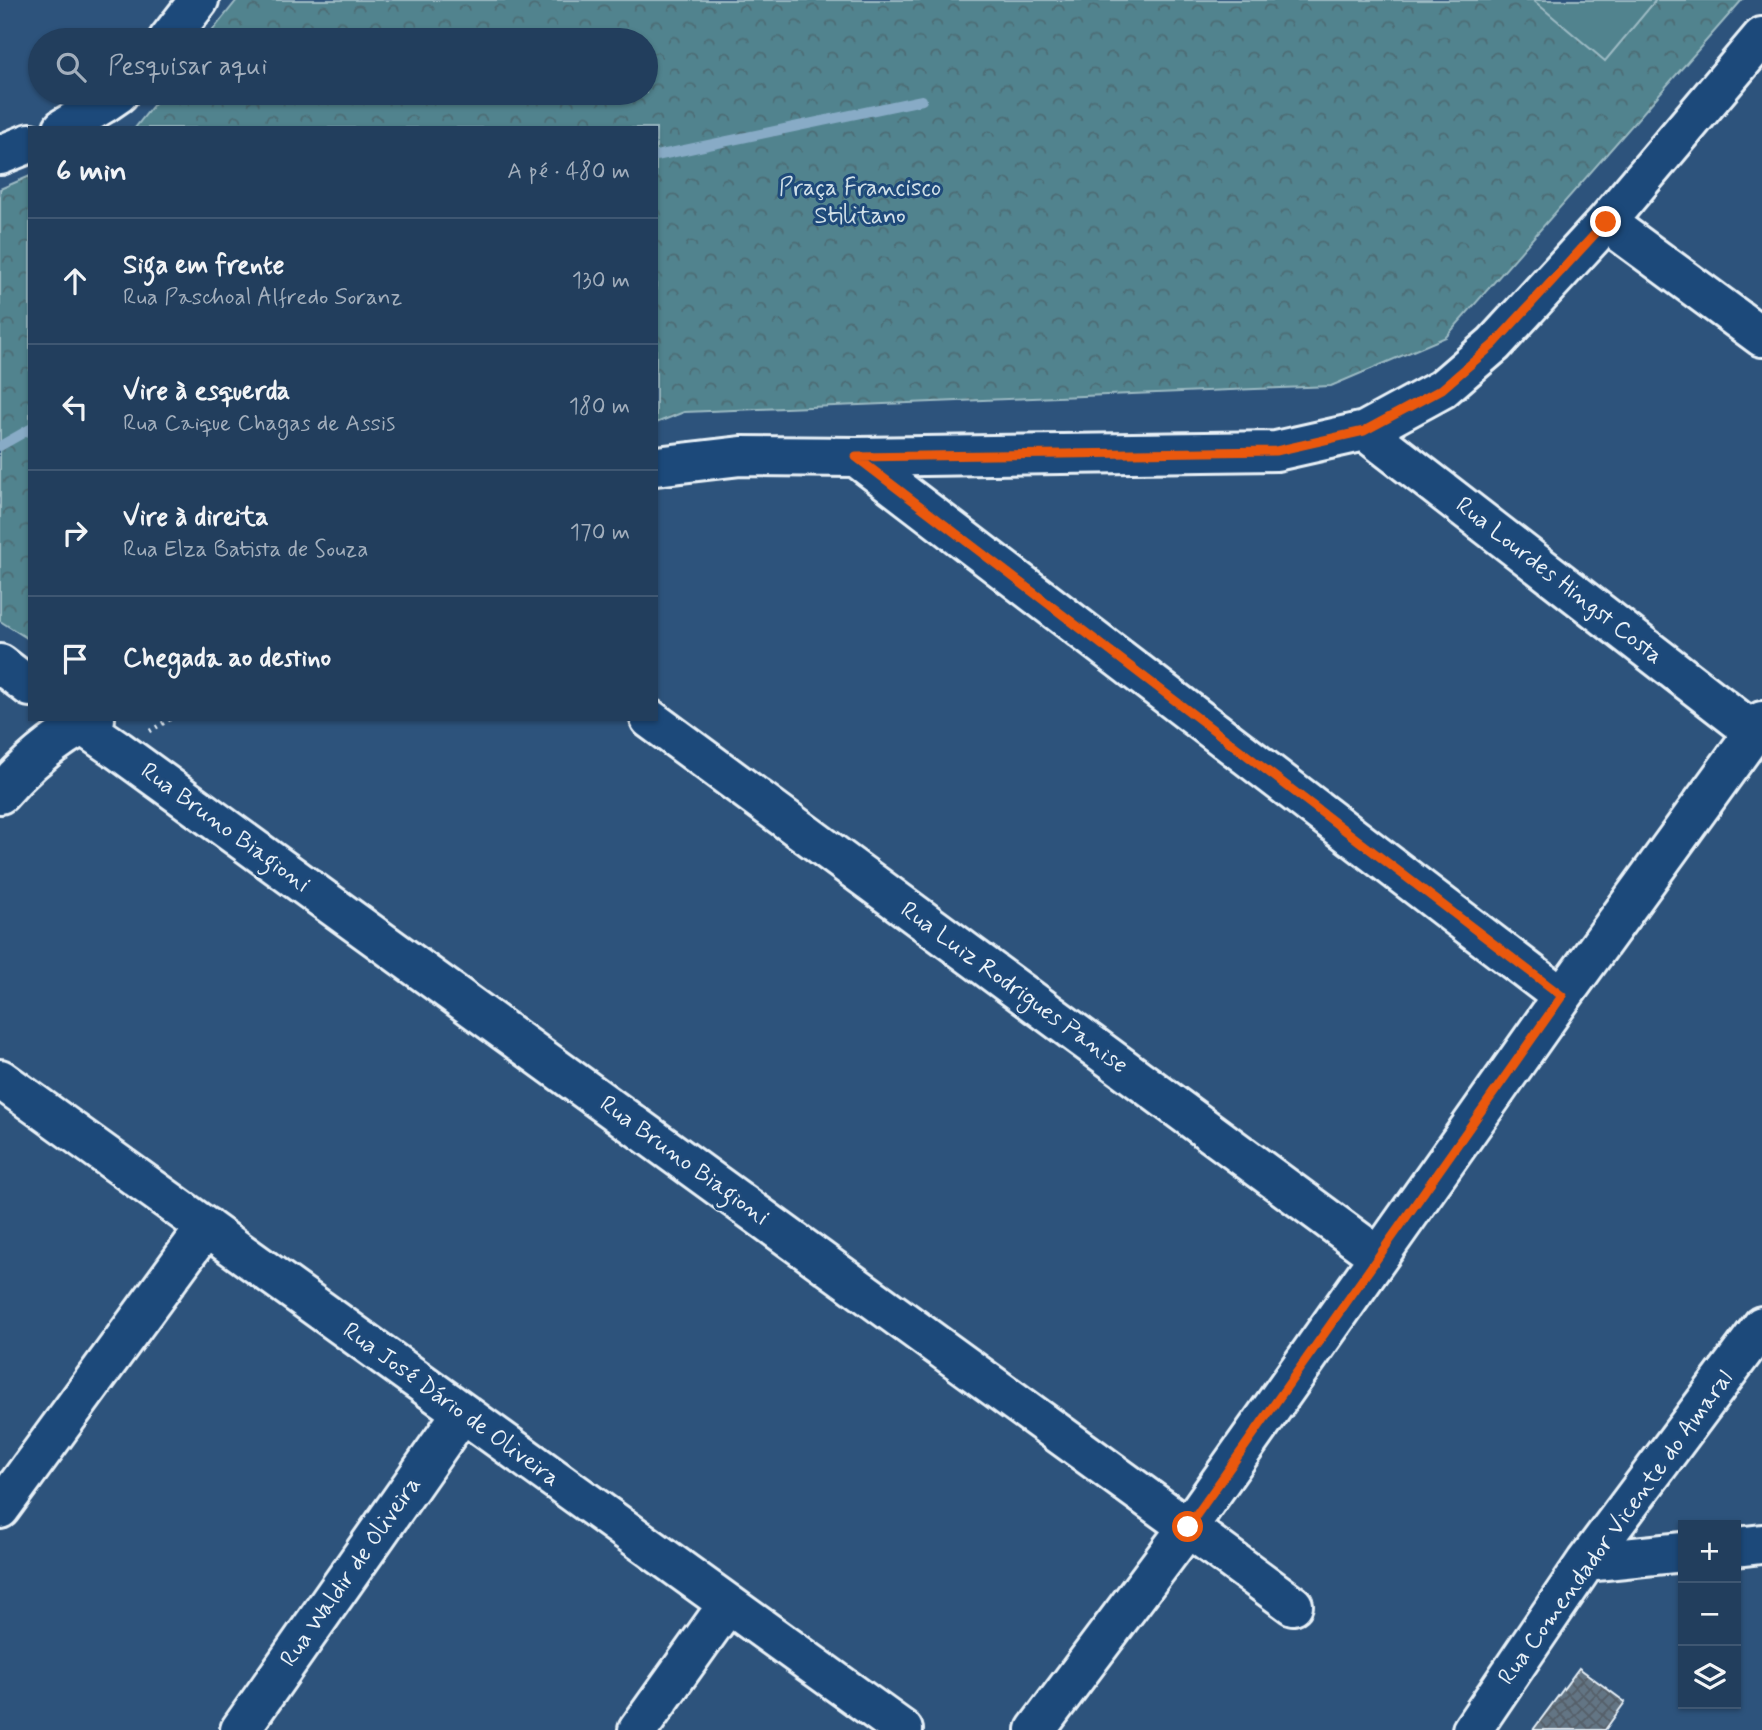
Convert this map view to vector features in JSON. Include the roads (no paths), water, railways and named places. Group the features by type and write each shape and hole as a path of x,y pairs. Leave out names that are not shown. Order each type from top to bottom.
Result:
{"street":[{"path":"177,28 199,0"},
{"path":"658,466 741,456 1276,451 1364,431 1442,389 1494,344 1606,222 1762,37"},
{"path":"66,126 101,105"},
{"path":"0,155 28,144"},
{"path":"1606,222 1762,337"},
{"name":"Rua Lourdes Hingst Costa","path":"1364,431 1758,727"},
{"path":"856,457 1562,996"},
{"path":"0,664 28,685"},
{"path":"0,794 30,762 83,721"},
{"name":"Rua Bruno Biagioni","path":"83,721 118,750 1293,1605"},
{"name":"Rua Luiz Rodrigues Panise","path":"653,721 1378,1256"},
{"path":"1036,1730 1188,1527 1562,996 1758,727"},
{"name":"Rua José Dário de Oliveira","path":"0,1079 903,1730"},
{"path":"0,1509 206,1227"},
{"name":"Rua Comendador Vicente do Amaral","path":"1472,1730 1586,1562 1762,1326"},
{"name":"Rua Waldir de Oliveira","path":"240,1730 462,1413"},
{"path":"1741,1546 1762,1544"},
{"path":"1586,1562 1678,1553"},
{"path":"638,1730 728,1604"}],"waterway":[{"path":"658,156 922,100"},
{"path":"0,446 28,430"}],"park label":[{"name":"Praça Francisco Stilitano","path":"860,202"}]}
